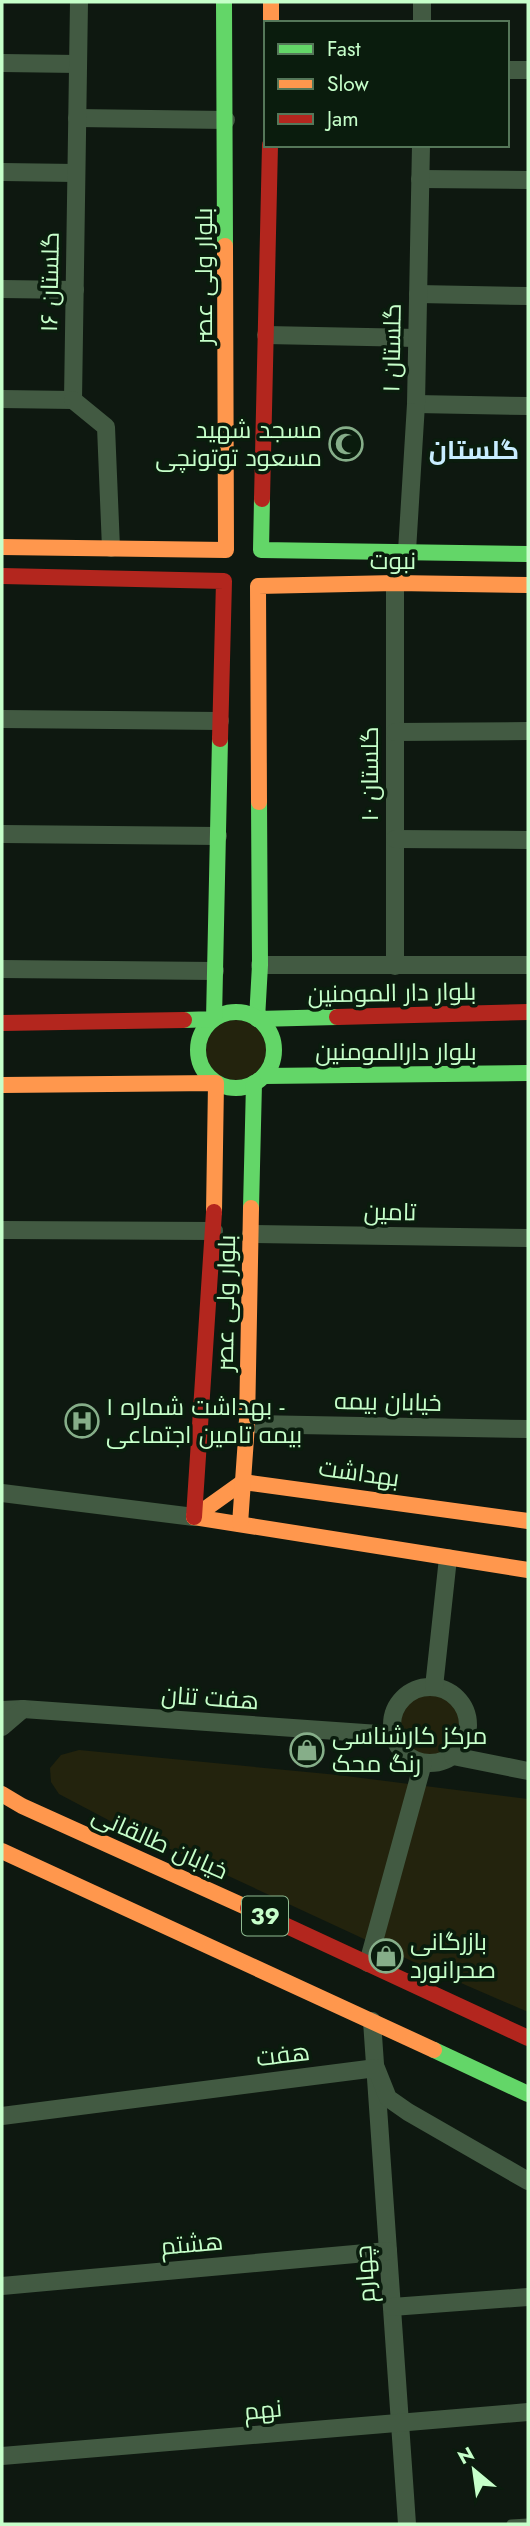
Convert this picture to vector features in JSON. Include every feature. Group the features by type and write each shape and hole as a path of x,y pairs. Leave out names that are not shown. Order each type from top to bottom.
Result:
{"main road":[{"name":"بلوار ولی عصر","path":"224,2 226,120 247,567 260,965 257,1019"},
{"path":"271,2 271,21"},
{"name":"بلوار ولی عصر","path":"214,1019 220,721 247,567 266,335 270,147"},
{"name":"نبوت","path":"2,547 111,548 247,567 394,583 528,585"},
{"path":"394,583 407,551"},
{"name":"نبوت","path":"2,576 247,567 407,551 528,554"},
{"path":"2,1023 214,1019 235,1012 247,1014 266,1027 272,1039 274,1052 271,1064 259,1079 241,1088 229,1088 206,1075 200,1064 199,1039 214,1019"},
{"name":"بلوار دار المومنین","path":"257,1019 528,1012"},
{"name":"بلوار دارالمومنین","path":"259,1079 528,1073"},
{"name":"بلوار ولی عصر","path":"240,1524 247,1424 251,1234 259,1079"},
{"name":"بلوار ولی عصر","path":"194,1517 214,1231 216,1083"},
{"path":"2,1084 216,1083"},
{"path":"194,1517 243,1482"},
{"name":"بهداشت","path":"243,1482 528,1521"},
{"path":"194,1517 528,1570"},
{"name":"خیابان طالقانی","path":"2,1794 22,1806 528,2038"},
{"path":"2,1809 22,1806"},
{"name":"39","path":"2,1851 528,2094"}],"street":[{"name":"گلستان ۱۶","path":"73,400 79,2"},
{"path":"422,2 422,21"},
{"path":"2,63 78,64"},
{"path":"509,70 528,70"},
{"path":"77,118 226,120"},
{"name":"گلستان ۱","path":"407,551 416,404 421,147"},
{"path":"2,172 76,173"},
{"path":"420,179 528,180"},
{"path":"2,289 75,290"},
{"path":"418,294 528,296"},
{"path":"266,335 417,338"},
{"path":"2,399 73,400 106,428 111,548"},
{"path":"416,404 528,406"},
{"name":"گلستان ۱۰","path":"394,583 395,965"},
{"path":"2,719 220,721"},
{"path":"394,732 528,732"},
{"path":"2,834 218,836"},
{"path":"395,839 528,840"},
{"path":"260,965 528,965"},
{"path":"2,969 215,971"},
{"path":"2,1230 214,1231"},
{"name":"تامین","path":"251,1234 528,1238"},
{"name":"خیابان بیمه","path":"247,1424 528,1429"},
{"path":"2,1493 194,1517"},
{"path":"435,1687 448,1558"},
{"path":"435,1687 457,1698 465,1709 467,1734 462,1746 453,1756 442,1762 423,1763 406,1756 398,1746 392,1723 401,1700 411,1692 435,1687"},
{"path":"2,1727 23,1709"},
{"name":"هفت تنان","path":"2,1710 23,1709 393,1735"},
{"path":"453,1756 528,1771"},
{"path":"368,1963 423,1763"},
{"name":"چهارم","path":"372,2021 407,2524"},
{"path":"376,2068 388,2098 528,2181"},
{"name":"هفت","path":"2,2116 376,2068"},
{"name":"هشتم","path":"2,2286 388,2251"},
{"path":"392,2307 528,2297"},
{"name":"نهم","path":"2,2456 528,2412"}],"lane":[{"path":"512,2524 528,2524"}],"shaded area":[{"path":"236,1020 253,1025 261,1033 266,1050 261,1067 253,1075 236,1080 219,1075 211,1067 206,1050 211,1033 219,1025"},
{"path":"430,1692 453,1702 463,1725 453,1748 430,1758 407,1748 397,1725 407,1702"},
{"path":"79,1750 338,1775 528,1799 528,2012 114,1823 59,1794 51,1782 50,1768 61,1755"}],"traffic: fast":[{"path":"224,2 225,246"},
{"path":"262,499 261,550 528,554"},
{"path":"184,1020 214,1019 220,739"},
{"path":"259,802 260,965 257,1019 337,1017"},
{"path":"236,1012 250,1015 263,1023 271,1036 274,1050 271,1064 263,1077 250,1085 236,1088 222,1085 209,1077 201,1064 198,1050 201,1036 209,1023 222,1015 236,1012"},
{"path":"264,1076 528,1073"},
{"path":"251,1208 254,1083"},
{"path":"434,2050 528,2094"}],"traffic: slow":[{"path":"271,2 271,21"},
{"path":"2,547 226,550 225,246"},
{"path":"259,802 258,586 395,583 528,585"},
{"path":"2,1085 216,1083 214,1212"},
{"path":"240,1524 247,1424 251,1208"},
{"path":"194,1517 243,1482 528,1521"},
{"path":"194,1517 528,1570"},
{"path":"2,1794 22,1806 248,1908"},
{"path":"2,1851 434,2050"}],"traffic: jam":[{"path":"262,499 270,147"},
{"path":"2,576 224,581 220,739"},
{"path":"337,1017 528,1012"},
{"path":"2,1023 184,1020"},
{"path":"194,1517 214,1212"},
{"path":"248,1908 528,2038"}],"place":[{"name":"مسجد شهید مسعود توتونچی","path":"346,444"},
{"name":"بهداشت شماره ۱ - بیمه تامین اجتماعی","path":"82,1421"},
{"name":"مرکز کارشناسی رنگ محک","path":"307,1750"},
{"name":"بازرگانی صحرانورد","path":"386,1956"}],"district":[{"name":"گلستان","path":"474,450"}]}
